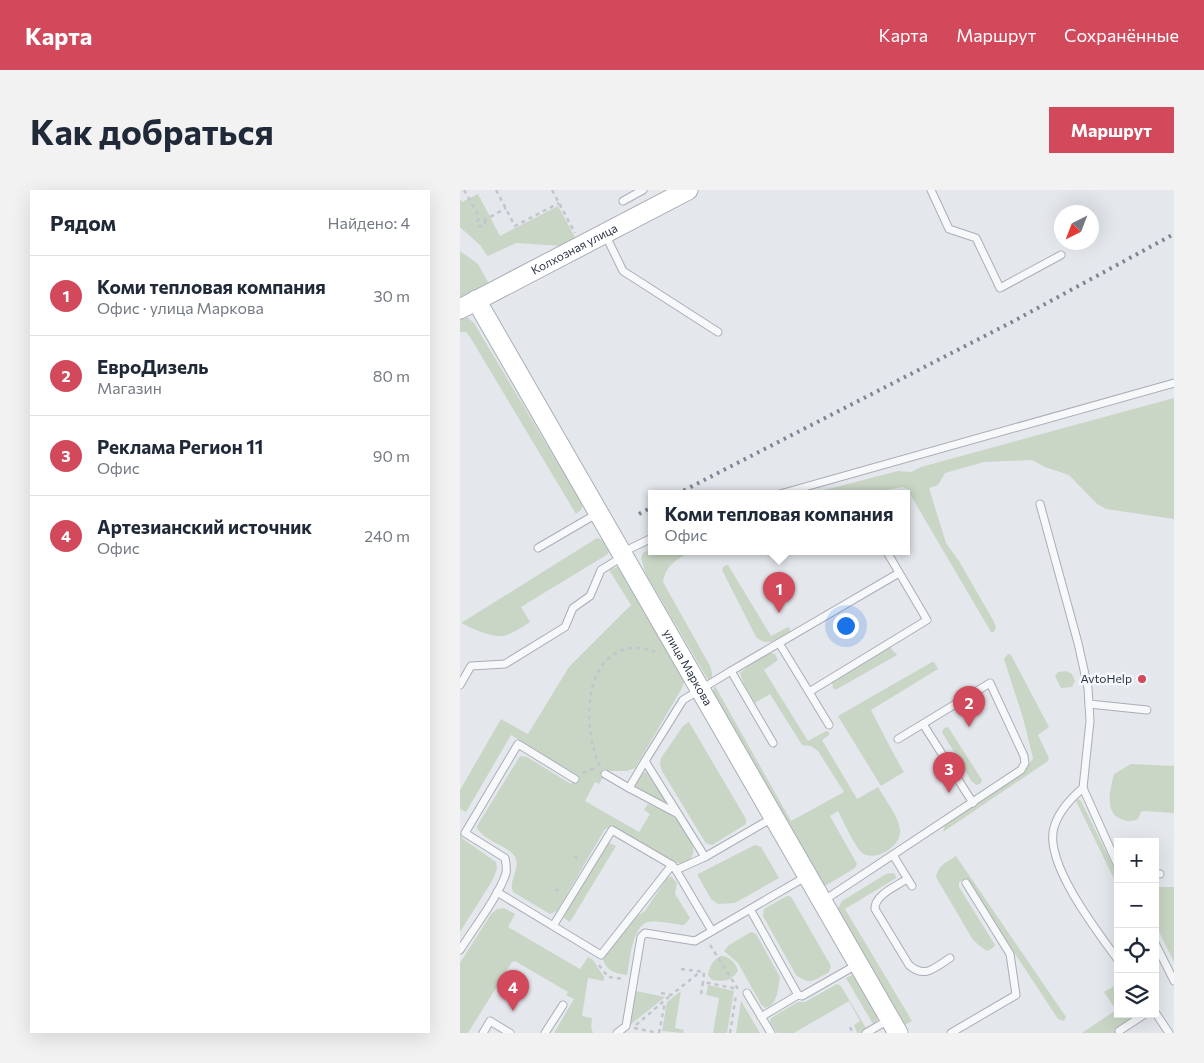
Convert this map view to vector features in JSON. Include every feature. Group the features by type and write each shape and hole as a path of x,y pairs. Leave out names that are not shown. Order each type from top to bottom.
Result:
{"street":[{"name":"Колхозная улица","path":"468,305 688,190"},
{"name":"улица Маркова","path":"468,305 624,554 894,1026"}],"lane":[{"path":"622,201 643,190"},
{"path":"931,190 949,229 976,238 1000,288 1061,255"},
{"path":"605,234 623,271 718,332"},
{"path":"794,490 1174,383"},
{"path":"1040,504 1078,643 1088,688 1090,721 1083,788 1114,857"},
{"path":"538,548 599,512"},
{"path":"460,685 471,666 505,664 566,627 573,608 590,596 601,570 648,540"},
{"path":"809,692 927,620 889,555"},
{"path":"629,788 683,700 899,572"},
{"path":"779,643 829,725"},
{"path":"731,671 773,743"},
{"path":"823,901 1021,770 1025,763 1024,756 990,683 898,739"},
{"path":"1089,704 1147,710"},
{"path":"923,724 972,803"},
{"path":"460,950 497,892 506,873 507,865 505,858 465,833 518,744 575,779"},
{"path":"645,761 705,857"},
{"path":"605,774 678,815"},
{"path":"1083,788 1070,799 1059,815 1053,832 1055,852 1062,874 1098,933 1114,955"},
{"path":"497,892 601,955 674,868 705,857 774,817"},
{"path":"553,926 612,830 674,868 712,931"},
{"path":"893,855 912,886"},
{"path":"617,1033 626,1026 640,937 645,933 695,941 808,876"},
{"path":"907,879 881,896 875,905 875,909 909,965 913,968 927,972 950,958"},
{"path":"952,1033 1016,995 1010,954 966,883"},
{"path":"750,909 798,995"},
{"path":"1159,951 1174,981"},
{"path":"761,1017 798,995 802,996 858,963"},
{"path":"747,992 771,1033"},
{"path":"545,1033 562,1004"},
{"path":"1119,1031 1139,1018"},
{"path":"1159,1018 1169,1033"},
{"path":"483,1033 490,1021 510,1033"},
{"path":"866,1033 894,1026"}],"path":[{"path":"460,192 464,190 480,218 484,220"},
{"path":"496,190 515,226 559,203"},
{"path":"552,190 576,234"},
{"path":"484,220 506,208"},
{"path":"480,218 477,221 479,226 484,225 484,220"},
{"path":"605,774 595,757 589,726 591,693 595,678 602,665 609,658 625,649 638,648 667,654"},
{"path":"575,779 583,772 592,769 605,774"},
{"path":"704,936 738,989 730,1033"},
{"path":"681,969 704,972 701,994"},
{"path":"666,1000 659,1033 632,1028 672,995 700,972"},
{"path":"608,976 633,981"},
{"path":"703,982 738,989"},
{"path":"661,993 672,995"},
{"path":"850,1027 853,1033"}],"green space":[{"path":"478,194 500,236 558,206 576,239 562,246 516,243 488,256 480,245 460,227 460,199 462,202"},
{"path":"460,251 478,264 488,282 486,286 460,299"},
{"path":"467,317 474,323 582,504 582,509 576,514 470,337 466,332 460,332 460,318"},
{"path":"1174,398 1174,519 1106,509 1096,503 1069,475 1045,467 1032,460 984,462 945,473 938,485 929,488 946,543 959,561 993,620 996,627 994,632 991,632 910,494 910,490 903,487 885,490 824,490 898,471 911,472 921,467"},
{"path":"597,538 605,544 609,550 608,554 521,607 530,622 520,629 508,635 495,636 461,623"},
{"path":"648,550 648,555 685,555 669,567 663,582 710,666 712,678 710,680 707,678 646,574 641,558 643,553"},
{"path":"728,565 771,636 788,627 790,629 789,634 772,642 764,642 756,637 722,570 724,566"},
{"path":"617,567 621,568 685,680 635,768 627,771 607,771 599,784 595,782 585,801 639,832 650,814 644,810 648,804 662,810 673,817 684,828 693,845 693,851 689,860 683,863 676,863 612,826 605,829 557,911 550,914 513,892 512,883 517,866 515,857 508,850 485,837 477,826 520,756 527,757 571,784 577,775 511,735 466,812 460,809 460,790 501,719 528,734 569,667 631,605 609,570"},
{"path":"889,646 897,655 839,688 835,690 833,688 832,682"},
{"path":"770,653 775,654 778,660 764,670 808,741 826,731 829,732 829,735 822,740 857,799 878,787 899,824 900,835 893,846 887,851 873,856 861,852 838,811 830,816 857,864 855,868 825,886 822,885 712,693 715,686 791,821 844,792 818,751 811,746 802,745 770,694 755,703 744,684 740,673"},
{"path":"1008,654 1011,655 1049,727 1038,735 1049,758 1048,761 943,832 945,825 1025,771 1033,758 1023,718 1004,659"},
{"path":"934,662 938,669 871,710 904,772 881,786 838,716"},
{"path":"1066,671 1072,674 1075,681 1072,687 1061,688 1055,676 1058,672"},
{"path":"689,722 746,819 746,824 712,845 705,842 662,771 660,764 661,758 683,726"},
{"path":"948,727 982,780 981,783 977,785 972,782 942,732 944,728"},
{"path":"1131,764 1174,766 1174,813 1143,811 1138,819 1133,821 1128,821 1114,815 1111,810 1110,798 1114,774"},
{"path":"646,772 665,803 663,804 635,786 643,773"},
{"path":"1078,799 1081,801 1114,868 1114,879 1076,801"},
{"path":"460,832 463,839 496,862 497,869 492,881 460,932"},
{"path":"609,843 616,846 570,922 564,918 565,914"},
{"path":"755,845 761,847 779,878 735,903 718,904 711,899 698,874"},
{"path":"956,856 1066,1017 1064,1021 1058,1019 967,881 963,880 959,882 959,887 995,945 987,951 973,940 936,877 941,867"},
{"path":"886,874 895,874 896,878 845,909 912,1021 903,1026 837,910 842,901"},
{"path":"671,876 677,883 675,894 690,918 684,925 656,921 643,925 635,937 627,975 612,971 607,967 603,959 634,918 645,911 667,878"},
{"path":"1159,887 1174,887 1174,962 1159,932"},
{"path":"790,896 793,900 831,966 829,972 812,981 805,980 796,975 763,916 764,909"},
{"path":"504,908 515,914 508,927 580,969 588,957 593,960 604,977 604,981 588,978 582,1016 592,1018 591,1027 593,1033 554,1033 574,999 566,995 568,992 515,961 512,962 468,1033 460,1033 460,963 491,914 497,909"},
{"path":"751,932 756,934 780,977 775,999 766,1008 762,1006 738,963 724,951 729,945"},
{"path":"721,956 732,960 738,971 727,980 712,980 708,975 711,966 715,959"},
{"path":"852,975 855,976 878,1015 877,1021 873,1024 846,978"},
{"path":"837,984 841,986 866,1030 857,1033 854,1025 860,1021 849,1001 794,1033 777,1033 770,1022 771,1018 798,1002 805,1002"},
{"path":"708,985 734,991 727,1033 713,1033 719,998 706,995"},
{"path":"1114,986 1114,1007 1104,992"},
{"path":"636,991 665,997 630,1025"},
{"path":"681,991 675,1028 684,1030 683,1033 662,1031 667,1002"},
{"path":"741,1001 760,1033 736,1033"},
{"path":"1114,1011 1114,1018 1133,1018 1114,1030 1116,1033 1082,1033"}],"railway":[{"path":"685,490 1012,322 1174,234"},
{"path":"639,514 648,509"}],"place":[{"name":"Коми тепловая компания","path":"779,613"},
{"name":"AvtoHelp","path":"1142,679"},
{"name":"ЕвроДизель","path":"969,727"},
{"name":"Реклама Регион 11","path":"949,793"},
{"name":"Артезианский источник","path":"513,1011"}]}
